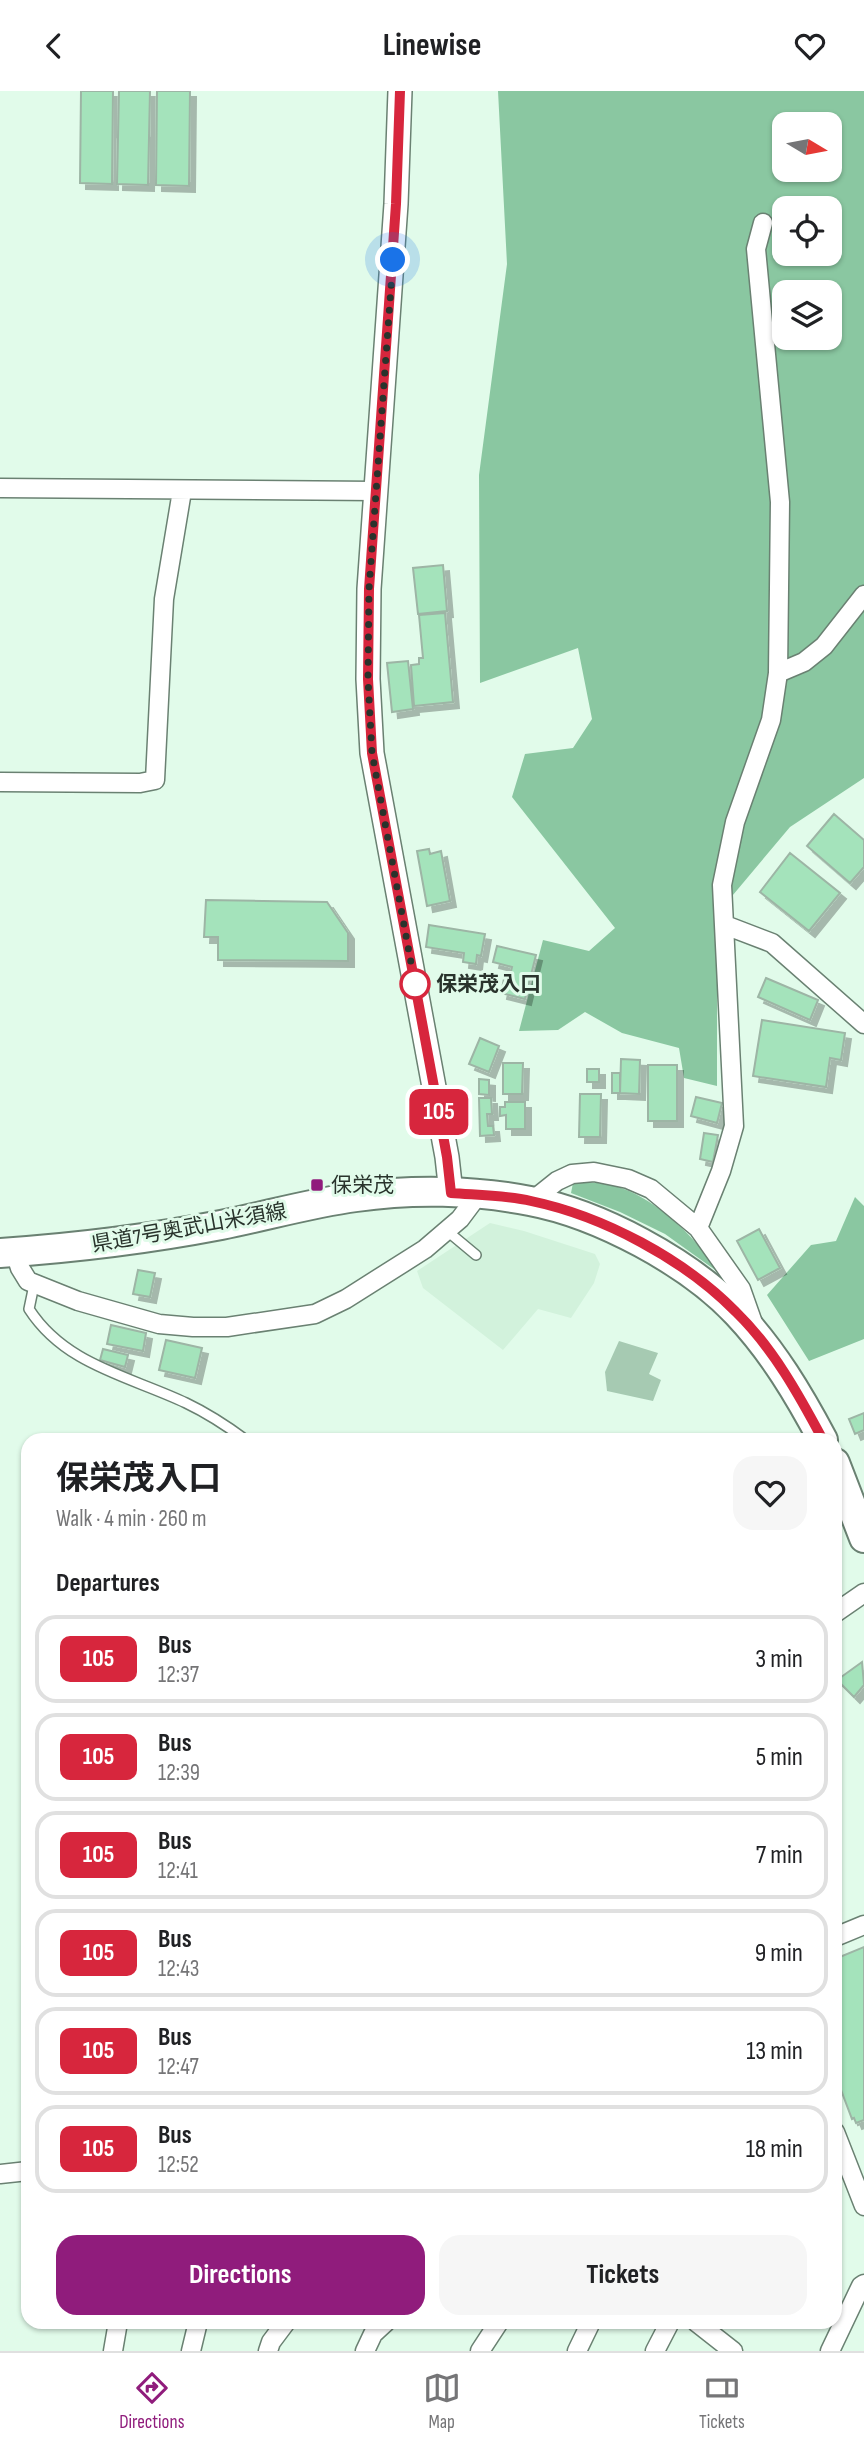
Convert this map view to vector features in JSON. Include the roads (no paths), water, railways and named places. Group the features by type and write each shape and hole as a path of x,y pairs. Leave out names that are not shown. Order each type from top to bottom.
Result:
{"main road":[{"name":"県道7号奥武山米須線","path":"8,1253 66,1248 205,1227 355,1197 451,1193 531,1201 600,1223 672,1260 736,1311 782,1369 819,1433"},
{"path":"842,1481 864,1538"}],"street":[{"path":"400,91 396,204 369,589 368,654 372,753 447,1157 451,1193"},
{"path":"698,1228 722,1171 734,1126 722,885 734,822 771,720 778,673 780,502 756,249 763,223"},
{"path":"0,488 376,491"},
{"path":"0,782 140,783 155,780 164,599 182,491"},
{"path":"778,673 804,662 824,646 864,595"},
{"path":"724,925 772,943 864,1024"},
{"path":"531,1201 557,1181 572,1174 610,1174 628,1178 651,1189 698,1228 741,1289 757,1336"},
{"path":"8,1253 28,1281 34,1285 78,1301 159,1324 226,1327 268,1322 315,1314 346,1299 425,1249 460,1219 478,1195"},
{"path":"842,1608 864,1593"},
{"path":"842,1934 864,1925"},
{"path":"842,2150 864,2206"},
{"path":"0,2174 21,2172"},
{"path":"842,2326 864,2284"},
{"path":"113,2351 117,2329"},
{"path":"191,2351 196,2329"},
{"path":"268,2351 281,2329"},
{"path":"365,2351 378,2329"},
{"path":"480,2351 494,2329"},
{"path":"577,2351 588,2329"},
{"path":"655,2351 666,2329"},
{"path":"705,2329 733,2351"},
{"path":"830,2351 840,2329"}],"lane":[{"path":"446,1230 476,1255"},
{"path":"34,1285 29,1309 56,1341 82,1359 186,1403 217,1419 236,1433"}],"place":[{"name":"保栄茂入口","path":"415,984"},
{"name":"保栄茂","path":"317,1185"}]}
